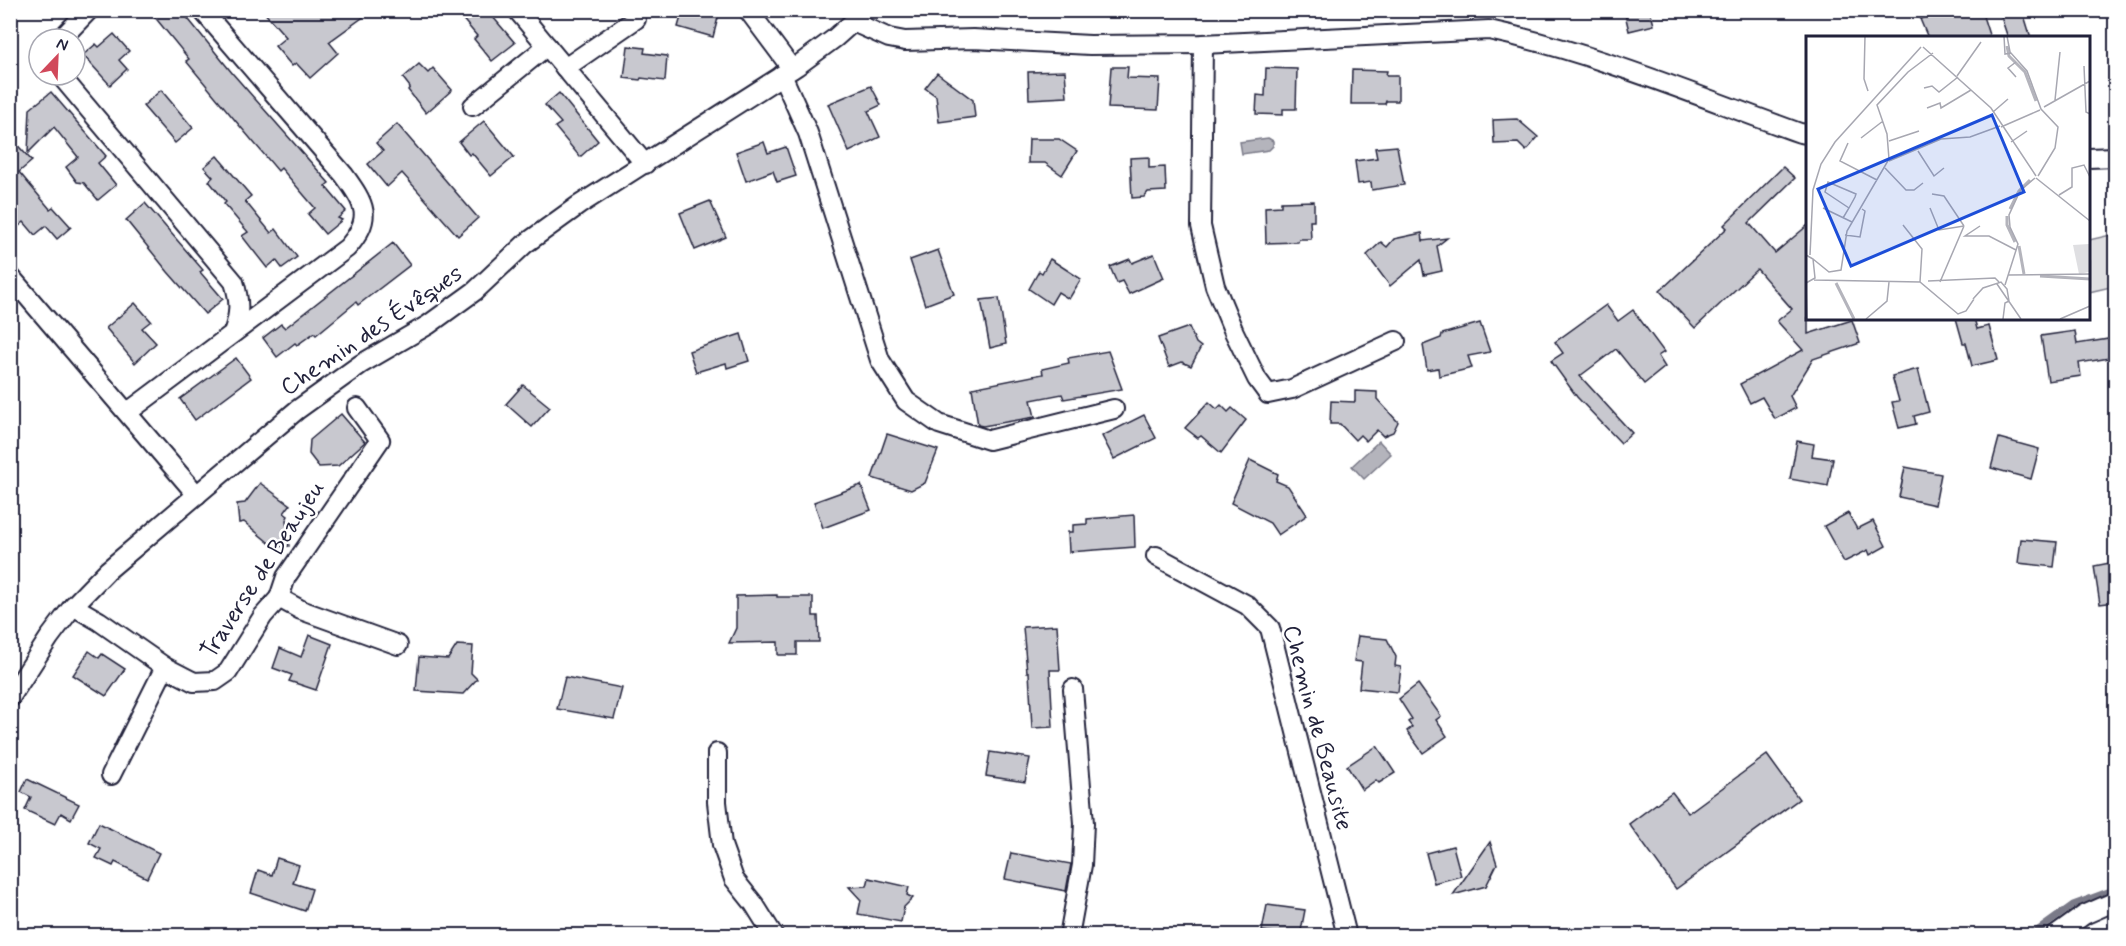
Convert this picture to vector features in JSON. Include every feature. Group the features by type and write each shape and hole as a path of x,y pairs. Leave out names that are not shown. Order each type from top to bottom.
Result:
{"street":[{"path":"73,27 89,10"},
{"path":"128,412 347,248 360,234 364,218 361,198 344,175 202,10"},
{"path":"517,10 645,164"},
{"path":"748,10 787,72 880,360 906,401 939,424 989,440 1114,409"},
{"path":"858,16 889,38 905,41 973,39 1090,45 1203,44 1490,30 1581,54 1806,134"},
{"name":"Chemin des Évêques","path":"10,698 73,606 108,570 297,410 361,364 428,325 475,291 525,244 579,205 787,72 835,38 858,16"},
{"path":"565,68 636,19"},
{"path":"1203,44 1201,225 1215,286 1257,379 1268,394 1292,389 1396,341"},
{"path":"473,106 547,46"},
{"path":"70,87 234,282 240,298 239,318 233,333"},
{"path":"2090,158 2115,157"},
{"path":"10,276 197,495"},
{"name":"Traverse de Beaujeu","path":"73,606 165,667 194,682 215,681 228,672 263,616 279,598 286,577 320,525 380,440 357,408"},
{"name":"Chemin de Beausite","path":"1156,556 1247,605 1270,628 1347,936"},
{"path":"279,598 301,610 398,645"},
{"path":"111,775 165,667"},
{"path":"1069,936 1082,865 1084,824 1073,689"},
{"path":"717,753 717,802 722,845 734,879 754,904 774,936"},
{"path":"2055,936 2084,915 2115,901"}],"shaded area":[{"path":"1268,138 1273,141 1273,146 1269,150 1242,154 1240,142"},
{"path":"2115,234 2115,286 2090,292 2090,240"},
{"path":"1379,441 1391,454 1364,479 1352,466"}],"building":[{"path":"149,10 181,10 233,74 329,183 325,186 346,211 338,218 342,220 325,234 308,214 315,208 281,168 278,171 239,125 186,61 189,59"},
{"path":"262,10 373,10 329,42 338,53 310,78 296,63 292,66 275,46 286,37"},
{"path":"455,10 487,10 515,43 492,61 474,39 477,36"},
{"path":"683,10 720,10 713,37 678,27"},
{"path":"1624,10 1650,10 1654,25 1629,31"},
{"path":"1945,10 1981,10 1989,36 1927,36 1920,19"},
{"path":"2023,12 2030,36 2007,36 2001,17"},
{"path":"114,34 129,51 119,60 127,69 110,85 87,59 87,52 96,44 99,47"},
{"path":"628,46 645,48 644,53 667,56 665,81 624,78"},
{"path":"419,64 428,73 433,68 452,90 426,113 408,90 410,87 403,78"},
{"path":"1111,67 1128,67 1127,78 1160,79 1158,110 1108,108"},
{"path":"1266,68 1297,69 1296,109 1283,109 1283,115 1256,114 1257,95 1265,96"},
{"path":"1352,70 1387,71 1386,75 1398,75 1398,101 1386,101 1385,104 1351,104"},
{"path":"1065,71 1067,97 1029,99 1028,72"},
{"path":"937,73 973,100 975,117 939,122 936,96 925,88"},
{"path":"871,86 881,105 868,111 880,137 849,152 828,104"},
{"path":"161,90 193,128 175,143 143,106"},
{"path":"51,92 106,156 98,163 116,185 98,200 84,183 77,182 66,167 78,157 54,127 28,153 30,109"},
{"path":"559,93 598,141 580,157 555,127 561,123 545,105"},
{"path":"1517,119 1538,137 1526,151 1518,143 1494,144 1493,120"},
{"path":"484,121 514,157 491,176 472,153 469,155 459,142"},
{"path":"397,124 478,218 458,236 402,173 387,187 368,164 383,151 376,143"},
{"path":"10,137 32,161 19,172 50,209 53,207 71,227 57,239 46,226 35,235 24,222 19,226 10,216"},
{"path":"1029,139 1059,139 1077,151 1062,175 1045,163 1028,163"},
{"path":"764,142 768,153 786,147 796,176 777,182 773,171 746,181 736,152"},
{"path":"1397,146 1404,185 1372,190 1371,182 1358,184 1355,161 1377,158 1375,148"},
{"path":"217,156 251,196 245,201 271,233 276,229 297,257 282,268 276,260 267,268 242,236 248,232 224,204 226,202 209,181 213,177 204,167"},
{"path":"1149,157 1149,168 1165,167 1166,191 1148,192 1144,197 1132,198 1130,158"},
{"path":"1783,167 1795,178 1749,223 1775,253 1806,227 1808,334 1852,320 1860,343 1813,359 1790,396 1796,408 1775,419 1762,397 1750,403 1740,384 1803,350 1777,321 1792,309 1757,269 1695,328 1660,291 1727,228 1724,225"},
{"path":"710,201 726,237 695,250 680,213"},
{"path":"1314,201 1314,221 1310,221 1311,239 1299,239 1298,242 1266,243 1265,207 1281,206 1281,202"},
{"path":"145,203 203,270 200,272 223,299 205,314 126,220"},
{"path":"1422,233 1423,241 1447,238 1437,246 1442,271 1424,275 1421,260 1390,286 1367,255 1381,242 1387,247 1394,239"},
{"path":"393,243 410,265 358,305 356,302 316,335 314,333 297,345 295,343 277,357 263,338 281,324 285,328"},
{"path":"938,250 954,294 925,305 910,260"},
{"path":"1154,254 1164,278 1129,294 1122,281 1117,283 1110,267 1130,259 1132,263"},
{"path":"1050,259 1081,279 1069,299 1058,292 1051,304 1029,289 1039,271 1042,273"},
{"path":"999,298 1006,344 990,348 981,300"},
{"path":"135,303 151,321 142,328 156,343 135,363 106,328"},
{"path":"1606,305 1618,321 1633,310 1664,352 1658,356 1665,367 1644,384 1616,349 1580,376 1632,433 1621,443 1577,397 1551,361 1563,353 1555,342"},
{"path":"1957,320 1975,320 1977,329 1989,326 1998,360 1972,366 1966,343 1963,343"},
{"path":"1480,323 1490,352 1468,356 1472,368 1439,376 1438,368 1427,370 1423,345 1441,338 1442,334"},
{"path":"1189,327 1196,343 1201,347 1191,366 1182,362 1169,367 1158,338"},
{"path":"2075,331 2077,344 2115,338 2115,357 2079,363 2081,376 2048,381 2041,336"},
{"path":"741,334 749,361 727,368 726,363 696,372 689,351"},
{"path":"1108,351 1122,389 1064,399 1062,394 1031,400 1035,417 978,425 972,388 1043,374 1042,369 1069,363 1068,358"},
{"path":"236,358 251,378 195,420 180,399"},
{"path":"1918,369 1929,412 1914,416 1916,424 1899,428 1892,402 1899,401 1892,376"},
{"path":"523,385 550,407 532,427 506,404"},
{"path":"1355,391 1377,392 1377,399 1398,422 1393,432 1383,436 1377,430 1366,441 1360,435 1355,440 1340,424 1330,424 1331,401 1355,402"},
{"path":"1209,402 1217,409 1221,405 1228,412 1232,408 1246,420 1221,453 1201,436 1198,438 1185,428"},
{"path":"341,414 365,442 338,466 319,467 309,454 310,440"},
{"path":"1144,415 1156,438 1114,459 1102,436"},
{"path":"887,434 938,450 925,483 911,490 872,478"},
{"path":"1999,438 2039,449 2031,479 1991,468"},
{"path":"1797,441 1814,444 1812,456 1833,459 1828,486 1790,479"},
{"path":"1250,460 1278,474 1276,481 1288,486 1307,515 1278,535 1270,523 1231,503"},
{"path":"1905,467 1941,474 1935,505 1899,497"},
{"path":"260,483 290,505 284,513 288,516 286,520 289,546 274,547 244,522 239,523 237,504 245,503"},
{"path":"861,485 871,510 823,528 814,502"},
{"path":"1848,513 1857,529 1873,521 1886,546 1870,555 1868,550 1844,562 1824,526"},
{"path":"1134,515 1135,547 1069,552 1068,532 1073,532 1073,525 1087,524 1087,519"},
{"path":"2021,539 2057,542 2054,567 2018,563"},
{"path":"2115,562 2115,602 2100,604 2094,566"},
{"path":"777,595 777,597 813,597 813,616 818,616 819,642 797,642 797,655 778,655 778,642 729,643 736,628 736,596"},
{"path":"1057,625 1060,670 1050,670 1053,727 1032,728 1029,672 1027,672 1023,627"},
{"path":"309,635 332,644 316,690 289,681 292,675 273,668 280,648 301,657"},
{"path":"1358,636 1387,639 1396,657 1395,666 1401,667 1398,692 1359,688 1362,662 1354,661"},
{"path":"457,645 473,646 471,673 477,679 463,694 416,691 419,657 448,659"},
{"path":"89,651 99,658 102,654 125,669 106,696 73,675"},
{"path":"565,677 622,688 614,719 557,709"},
{"path":"1418,684 1441,716 1436,720 1447,736 1423,753 1407,731 1412,727 1408,722 1412,719 1399,699"},
{"path":"1377,746 1395,773 1379,783 1376,780 1362,790 1347,766"},
{"path":"990,752 1030,758 1025,782 986,776"},
{"path":"1767,755 1799,799 1676,889 1629,824 1672,792 1688,813"},
{"path":"27,779 79,804 71,819 61,813 55,824 25,810 31,797 21,792"},
{"path":"99,823 159,853 147,878 115,862 113,866 96,858 101,849 89,843"},
{"path":"1490,842 1497,864 1486,886 1453,895"},
{"path":"1453,846 1461,876 1434,883 1426,853"},
{"path":"1011,853 1071,864 1066,891 1005,879"},
{"path":"277,858 299,865 293,883 312,889 305,911 251,893 258,870 272,875"},
{"path":"869,878 909,887 907,895 913,898 904,907 901,922 858,914 861,900 849,887 867,886"},
{"path":"1267,905 1305,910 1300,936 1262,931"}],"waterway":[{"path":"2030,936 2073,905 2116,889"}]}
